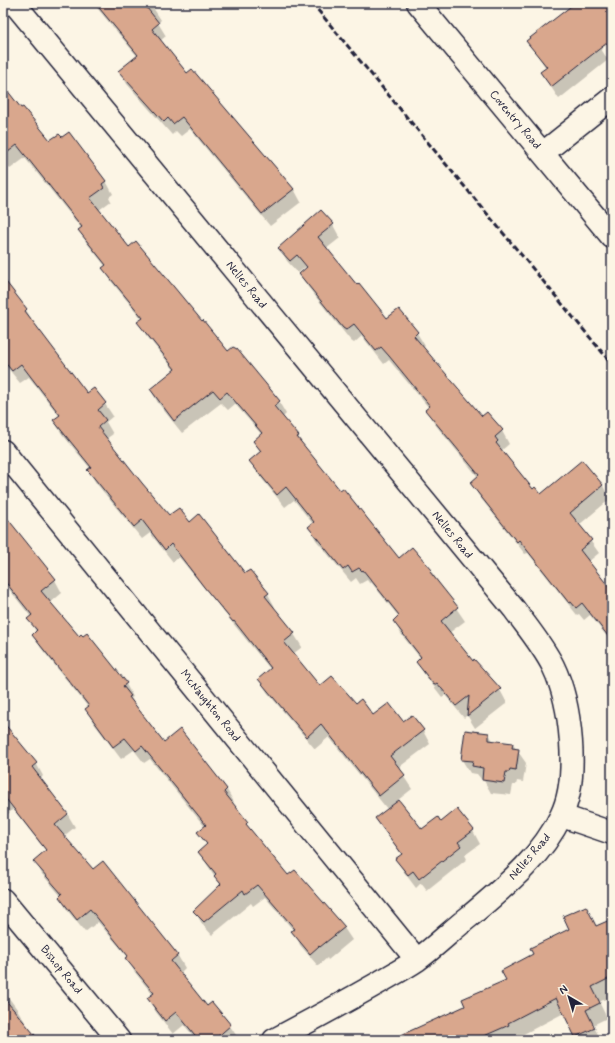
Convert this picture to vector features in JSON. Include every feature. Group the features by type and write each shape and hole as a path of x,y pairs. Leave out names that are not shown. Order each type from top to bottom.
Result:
{"street":[{"name":"Nelles Road","path":"14,3 534,636 553,666 563,691 570,730 570,791 562,816 546,842 525,867 496,894 417,960 274,1040"},
{"name":"Coventry Road","path":"418,3 612,237"},
{"path":"543,153 612,98"},
{"name":"McNaughton Road","path":"3,451 417,960"},
{"path":"562,816 612,833"},
{"name":"Bishop Road","path":"3,900 119,1040"}],"building":[{"path":"95,3 143,3 159,23 152,29 187,73 192,69 294,189 262,214 182,117 173,124 168,118 164,122 118,71 138,55"},
{"path":"575,3 612,3 612,39 551,87 540,72 547,67 526,41"},
{"path":"3,85 21,108 23,107 50,140 59,134 62,137 69,132 106,181 102,184 104,188 90,198 129,247 136,241 228,351 233,347 237,349 280,401 274,406 299,436 297,437 340,490 343,488 399,558 412,547 432,570 430,572 458,607 441,621 473,661 474,659 501,689 467,716 469,696 456,706 437,683 434,685 416,662 421,657 393,621 399,615 363,570 362,571 359,568 352,572 348,566 343,570 308,527 314,522 286,487 277,495 249,461 261,451 253,441 262,433 227,392 220,398 213,390 174,421 150,389 175,369 137,322 143,318 102,268 106,265 78,230 82,227 17,145 3,156"},
{"path":"321,210 334,224 318,237 357,285 359,283 387,318 399,309 418,332 414,336 482,416 487,412 503,430 495,437 498,441 496,443 533,489 535,487 541,494 582,460 603,485 570,513 592,540 580,550 612,591 612,641 582,603 576,608 571,602 569,603 519,540 517,542 470,483 479,475 425,410 430,406 389,356 381,347 376,351 354,324 346,330 343,328 299,274 307,267 297,255 290,261 278,248"},
{"path":"3,278 27,309 25,311 87,393 94,388 106,403 98,410 106,420 98,427 169,515 179,508 190,522 199,514 245,573 250,570 269,593 265,596 295,633 284,642 320,686 332,676 356,703 361,699 373,715 389,703 403,721 412,715 424,730 390,756 405,775 379,796 321,724 307,737 258,679 271,668 234,621 233,622 204,587 171,544 165,550 142,520 134,527 87,470 91,467 53,420 60,415 21,364 12,371 3,360"},
{"path":"3,513 56,579 41,591 79,636 81,634 83,636 87,633 127,683 123,686 131,696 129,697 164,742 180,729 227,789 224,792 248,822 246,824 288,875 295,870 345,927 320,947 319,946 310,954 291,931 295,929 257,885 245,894 243,890 204,922 193,911 221,884 214,876 216,874 198,852 207,844 197,832 206,825 142,746 136,751 125,738 113,747 85,709 89,706 32,635 37,630 27,619 32,615 3,579"},
{"path":"3,722 37,763 32,767 68,814 55,825 93,869 103,861 178,955 171,961 207,1006 212,1002 231,1025 214,1040 199,1040 176,1012 165,1021 147,998 154,993 125,958 128,956 90,909 77,920 59,897 62,894 33,861 46,850 3,795"},
{"path":"465,730 489,733 489,740 513,743 512,748 519,749 516,770 510,769 509,772 506,772 504,783 482,780 483,768 472,766 473,761 461,760"},
{"path":"399,800 422,829 438,817 441,822 457,809 474,830 458,842 461,846 419,879 413,871 408,875 395,859 402,854 375,818"},
{"path":"586,906 596,926 612,919 612,977 592,987 600,1003 586,1010 595,1028 575,1037 556,998 508,1023 509,1025 475,1040 390,1040 465,1006 462,999 506,980 501,971 533,954 530,948 569,929 563,916"},
{"path":"3,997 39,1040 3,1040"}],"railway":[{"path":"312,3 612,364"}]}
